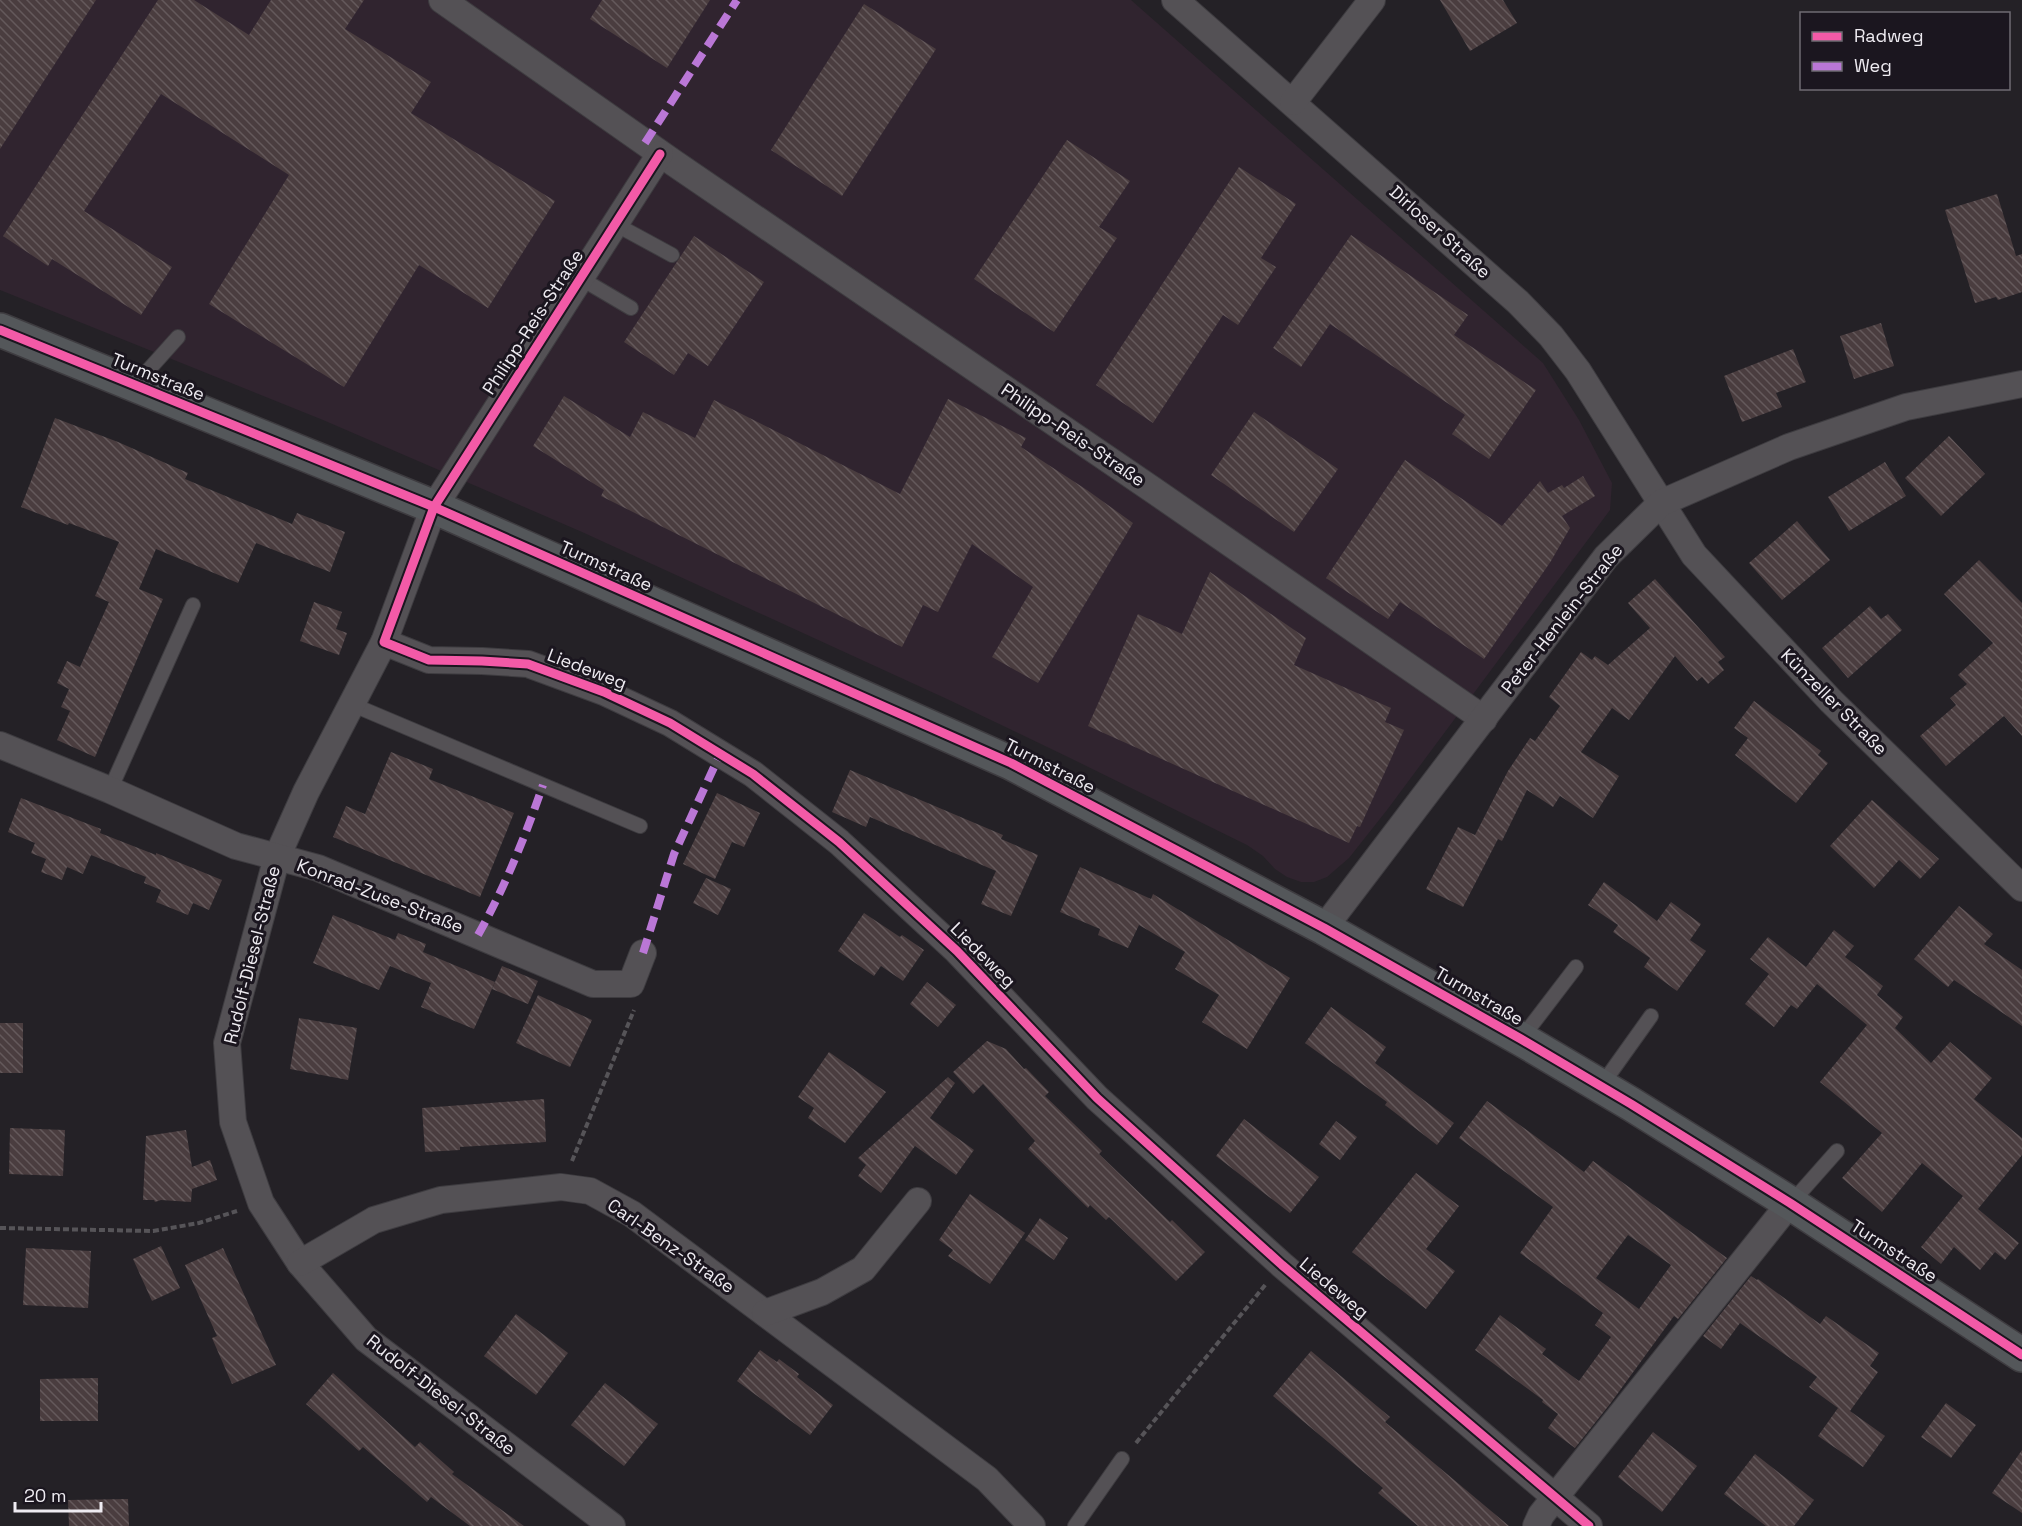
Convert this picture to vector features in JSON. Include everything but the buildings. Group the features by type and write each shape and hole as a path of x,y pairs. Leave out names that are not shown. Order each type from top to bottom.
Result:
{"main road":[{"name":"Turmstraße","path":"0,330 434,507 1011,764 1324,928 1601,1086 1790,1203 2022,1355"}],"street":[{"name":"Philipp-Reis-Straße","path":"442,0 660,154 1147,485 1484,719"},
{"name":"Dirloser Straße","path":"1175,0 1518,302 1551,336 1578,371 1661,503"},
{"path":"1293,102 1372,0"},
{"name":"Philipp-Reis-Straße","path":"434,507 660,154"},
{"name":"Peter-Henlein-Straße","path":"1324,928 1606,557 1661,503 1789,447 1906,407 2022,384"},
{"name":"Künzeller Straße","path":"1661,503 1694,555 1726,590 1831,701 2022,888"},
{"path":"384,642 434,507"},
{"name":"Rudolf-Diesel-Straße","path":"384,642 306,792 277,857 227,1043 233,1122 261,1203 300,1263 366,1339 612,1526"},
{"name":"Liedeweg","path":"384,642 429,660 528,664 604,692 669,723 753,774 839,842 957,951 1097,1098 1282,1265 1589,1526"},
{"name":"Konrad-Zuse-Straße","path":"0,745 110,790 236,846 318,868 593,984 631,984"},
{"path":"631,984 643,953"},
{"name":"Carl-Benz-Straße","path":"300,1263 374,1220 441,1200 561,1187 590,1191 632,1214 987,1479 1032,1526"},
{"path":"765,1313 822,1293 863,1269 918,1201"},
{"path":"1536,1526 1556,1496 1790,1203"}],"lane":[{"path":"615,224 672,255"},
{"path":"580,279 631,308"},
{"path":"135,385 178,337"},
{"path":"110,790 193,605"},
{"path":"351,704 640,826"},
{"name":"Turmstraße","path":"1521,1040 1576,967"},
{"path":"1601,1086 1651,1016"},
{"path":"1790,1203 1838,1151"},
{"path":"1076,1526 1122,1459"}],"path":[{"path":"561,1187 634,1013 631,984"},
{"path":"0,1228 153,1231 199,1224 261,1203"},
{"path":"1122,1459 1282,1265"}],"shaded area":[{"path":"0,0 1131,0 1543,363 1579,420 1612,483 1610,510 1349,858 1327,877 1314,882 1301,882 1275,869 1263,856 1247,845 1070,758 947,699 582,532 323,420 0,290"}],"marked path":[{"path":"645,143 737,0"},
{"path":"643,953 674,854 721,752"},
{"path":"478,935 514,862 543,785"}],"cycle path":[{"path":"660,154 434,507 384,642 429,660 528,664 604,692 670,723 753,774 839,842 957,951 1097,1098 1282,1265 1589,1526"},
{"path":"0,330 434,507 1011,763 1324,928 1521,1039 1790,1203 2022,1355"}]}
